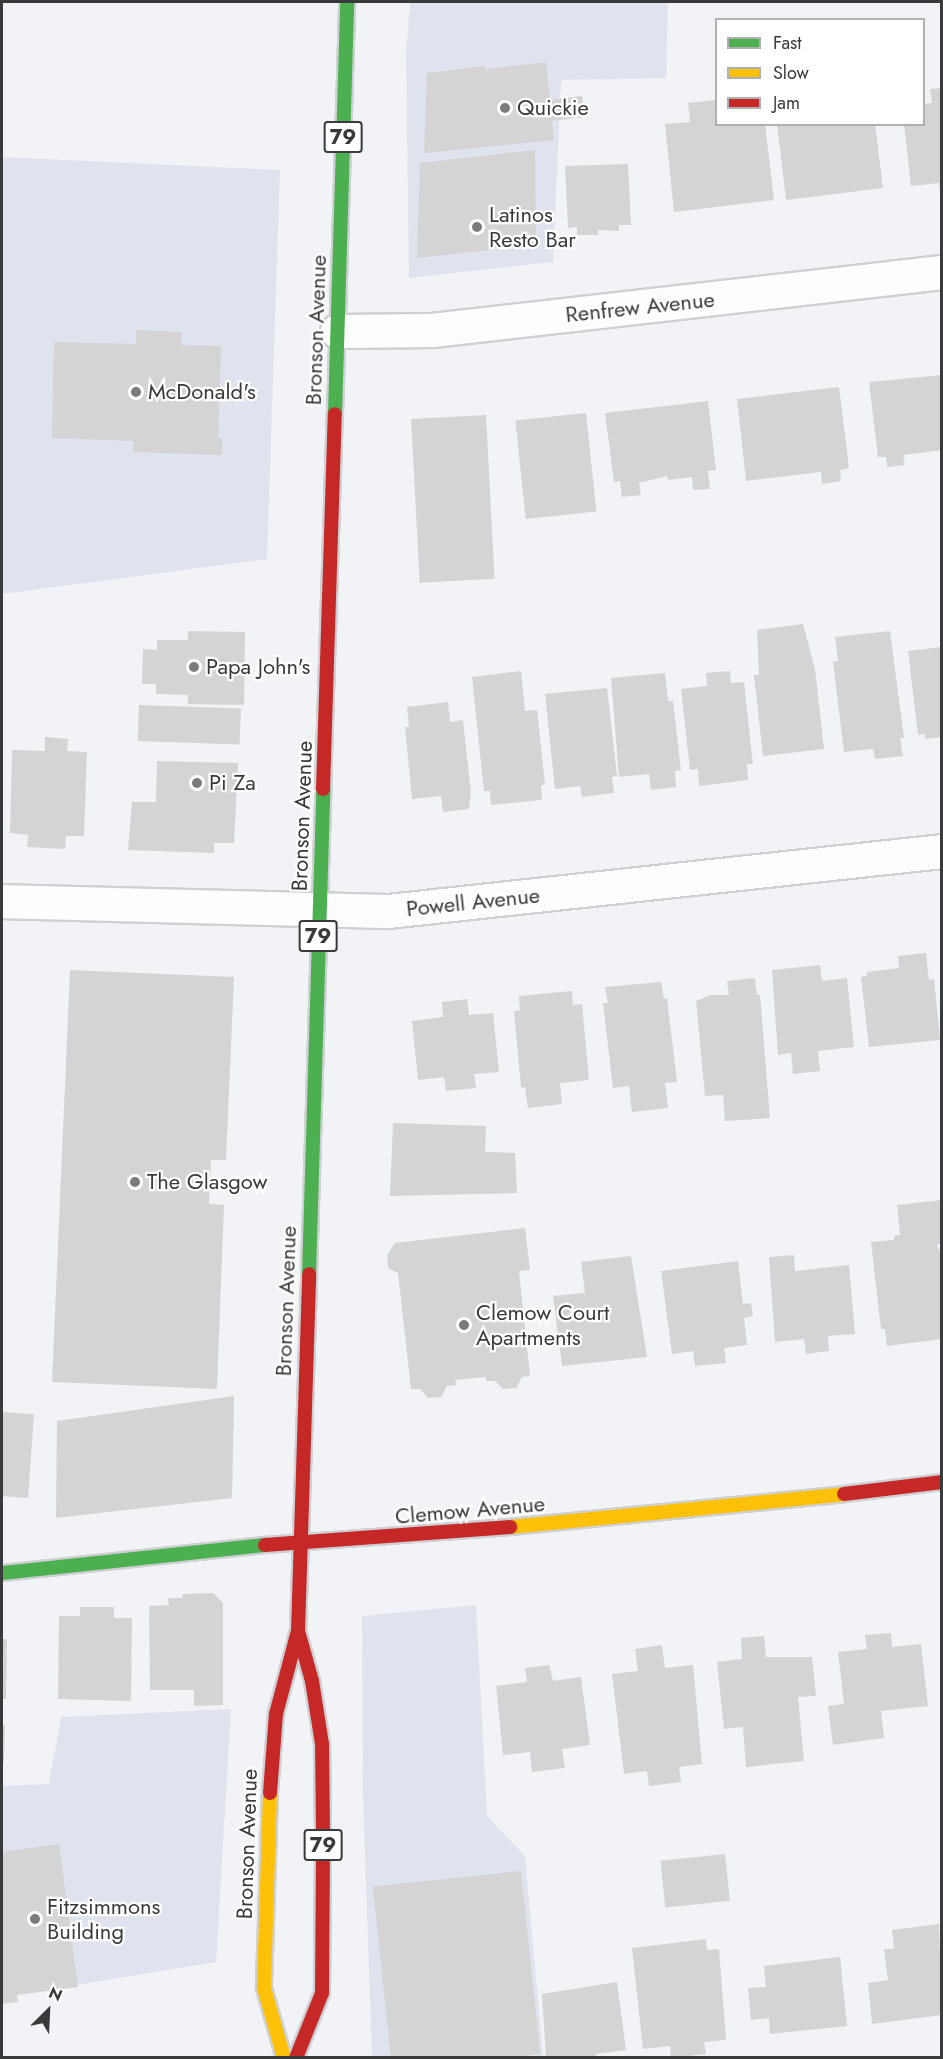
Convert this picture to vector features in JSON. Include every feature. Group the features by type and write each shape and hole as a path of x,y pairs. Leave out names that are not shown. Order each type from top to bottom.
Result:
{"main road":[{"name":"Bronson Avenue","path":"284,2058 264,1988 267,1833 276,1714 298,1631 347,2"},
{"name":"Clemow Avenue","path":"2,1573 301,1541 389,1538 687,1512 942,1482"},
{"name":"Bronson Avenue","path":"296,2058 322,1993 323,1845 322,1744 312,1680 298,1631"}],"street":[{"name":"Renfrew Avenue","path":"337,331 432,330 942,272"},
{"name":"Powell Avenue","path":"2,901 388,911 942,851"}],"shaded area":[{"path":"410,2 668,2 666,78 561,80 553,262 409,278 406,54"},
{"path":"2,157 280,170 267,559 2,594"},
{"path":"476,1605 487,1816 525,1856 543,2057 372,2057 363,1797 362,1616"},
{"path":"231,1709 216,1962 2,1997 2,1786 49,1784 61,1717"}],"building":[{"name":"Quickie","path":"546,62 550,100 582,96 585,117 552,121 554,140 424,153 427,73 485,66 487,77 487,69"},
{"path":"942,88 942,192 940,192 939,183 911,186 904,126 925,126 925,104 932,103 930,89"},
{"path":"715,100 715,126 765,126 774,200 674,212 665,124 690,122 688,103"},
{"path":"777,126 875,126 883,188 786,200"},
{"path":"535,150 536,245 417,258 420,163"},
{"path":"628,164 631,225 619,225 619,231 598,230 598,235 577,235 577,227 568,228 565,166"},
{"name":"McDonald's","path":"136,330 182,332 181,345 221,346 218,438 222,438 222,455 133,452 133,441 52,438 54,342 136,344"},
{"path":"942,375 942,450 903,455 905,465 887,467 886,457 878,457 869,382"},
{"path":"839,387 849,468 840,470 841,481 822,484 821,472 746,481 737,399"},
{"path":"708,401 716,470 708,471 710,489 693,490 692,477 668,480 667,476 639,483 641,495 622,497 620,481 614,482 605,413"},
{"path":"586,413 596,511 526,519 515,420"},
{"path":"486,415 495,579 420,583 411,419"},
{"path":"803,624 815,669 824,749 763,756 754,675 759,675 757,630"},
{"name":"Papa John's","path":"188,631 245,632 244,705 188,704 188,695 156,694 156,684 142,684 143,649 157,650 157,640 188,640"},
{"path":"890,631 904,738 900,738 903,756 875,759 873,749 844,752 833,662 838,661 835,637"},
{"path":"942,647 942,737 925,739 925,734 918,735 908,651"},
{"path":"521,671 525,711 537,710 545,785 541,785 542,800 491,805 490,791 484,791 472,677"},
{"path":"730,671 731,683 744,682 753,764 747,764 748,780 699,786 698,769 690,770 681,689 707,686 706,673"},
{"path":"665,673 668,701 673,701 681,770 675,771 676,787 651,790 649,774 619,777 611,678"},
{"path":"607,688 617,776 612,777 614,793 582,797 580,786 555,789 545,694"},
{"path":"448,702 450,722 463,720 471,793 469,809 443,812 441,796 412,799 405,727 409,727 407,707"},
{"path":"139,705 241,709 240,745 138,741"},
{"path":"45,737 68,739 67,751 87,752 84,836 66,836 65,849 27,847 28,835 10,833 12,750 45,751"},
{"path":"157,761 238,763 234,843 214,843 214,853 128,850 132,802 156,802"},
{"path":"926,953 929,980 934,979 940,1040 869,1047 861,977 867,976 867,972 899,968 898,956"},
{"path":"820,965 822,981 847,978 854,1047 818,1051 820,1071 793,1074 791,1053 778,1055 772,970"},
{"name":"The Glasgow","path":"70,970 234,977 226,1160 211,1160 209,1204 224,1205 217,1389 52,1382"},
{"path":"755,978 757,995 760,995 770,1118 725,1121 723,1095 705,1096 696,1001 711,995 729,995 727,981"},
{"path":"661,982 664,999 667,998 677,1082 665,1083 668,1108 632,1112 629,1086 613,1088 603,1003 608,1003 605,987"},
{"path":"572,991 573,1005 582,1004 589,1080 560,1083 562,1104 528,1108 525,1087 521,1088 514,1011 520,1010 519,996"},
{"path":"467,999 469,1015 493,1013 499,1072 474,1074 476,1088 446,1091 444,1077 418,1080 412,1021 443,1017 442,1002"},
{"path":"393,1123 486,1126 485,1152 515,1153 517,1193 390,1196"},
{"path":"942,1200 942,1244 937,1244 942,1258 942,1339 887,1346 885,1329 881,1329 871,1242 894,1240 894,1236 900,1235 897,1205"},
{"name":"Clemow Court Apartments","path":"525,1228 530,1270 519,1271 530,1376 522,1377 516,1388 503,1389 495,1381 486,1381 486,1377 455,1380 456,1385 447,1386 441,1397 428,1398 420,1389 411,1389 398,1273 388,1268 387,1255 395,1243"},
{"path":"794,1255 795,1271 849,1265 855,1334 828,1336 829,1351 806,1354 804,1339 775,1342 769,1257"},
{"path":"631,1256 647,1357 562,1366 553,1296 585,1293 581,1262"},
{"path":"738,1261 743,1304 751,1303 753,1316 744,1318 747,1345 724,1348 726,1363 695,1366 693,1351 672,1354 661,1271"},
{"path":"234,1396 232,1498 56,1518 57,1421"},
{"path":"2,1412 34,1414 28,1498 2,1496"},
{"path":"213,1593 223,1603 223,1705 194,1706 194,1690 150,1690 149,1606 169,1605 168,1598 182,1598 183,1594"},
{"path":"80,1607 114,1607 114,1618 132,1618 131,1701 58,1699 59,1616 80,1616"},
{"path":"891,1633 892,1647 921,1644 928,1706 881,1711 884,1738 833,1745 828,1706 844,1704 838,1652 867,1649 865,1635"},
{"path":"764,1636 766,1657 812,1657 816,1696 798,1697 804,1761 746,1767 743,1727 724,1729 717,1662 742,1659 741,1638"},
{"path":"2,1639 7,1639 6,1699 2,1699"},
{"path":"662,1645 665,1668 693,1665 702,1764 679,1767 681,1782 649,1786 647,1771 624,1774 612,1674 638,1671 635,1649"},
{"path":"549,1665 553,1681 581,1677 590,1745 562,1749 565,1768 532,1772 530,1752 503,1755 496,1686 527,1682 525,1668"},
{"path":"2,1725 5,1725 4,1762 2,1761"},
{"name":"Fitzsimmons Building","path":"59,1844 78,1987 17,1995 18,2002 2,2004 2,1852"},
{"path":"725,1854 730,1901 665,1908 660,1861"},
{"path":"521,1871 540,2054 502,2058 391,2058 373,1887"},
{"path":"939,1924 942,2015 872,2024 868,1983 888,1980 884,1949 894,1949 892,1930"},
{"path":"706,1939 707,1950 719,1949 726,2040 704,2042 706,2054 671,2058 670,2046 643,2049 632,1948"},
{"path":"840,1957 847,2026 770,2034 769,2018 751,2020 748,1988 766,1987 764,1966"},
{"path":"617,1982 626,2050 596,2054 596,2058 546,2058 542,1994"}],"traffic: fast":[{"path":"335,414 347,2"},
{"path":"309,1274 323,789"},
{"path":"2,1573 265,1545"}],"traffic: slow":[{"path":"510,1527 844,1494"},
{"path":"270,1793 264,1988 284,2058"}],"traffic: jam":[{"path":"323,789 335,414"},
{"path":"270,1793 276,1714 298,1631 309,1274"},
{"path":"844,1494 942,1482"},
{"path":"265,1545 510,1527"},
{"path":"296,2058 322,1993 323,1834 322,1744 312,1681 298,1631"}],"place":[{"name":"Quickie","path":"505,108"},
{"name":"Latinos Resto Bar","path":"477,227"},
{"name":"McDonald's","path":"136,392"},
{"name":"Papa John's","path":"194,667"},
{"name":"Pi Za","path":"197,783"},
{"name":"The Glasgow","path":"135,1182"},
{"name":"Clemow Court Apartments","path":"464,1325"},
{"name":"Fitzsimmons Building","path":"35,1919"}]}
